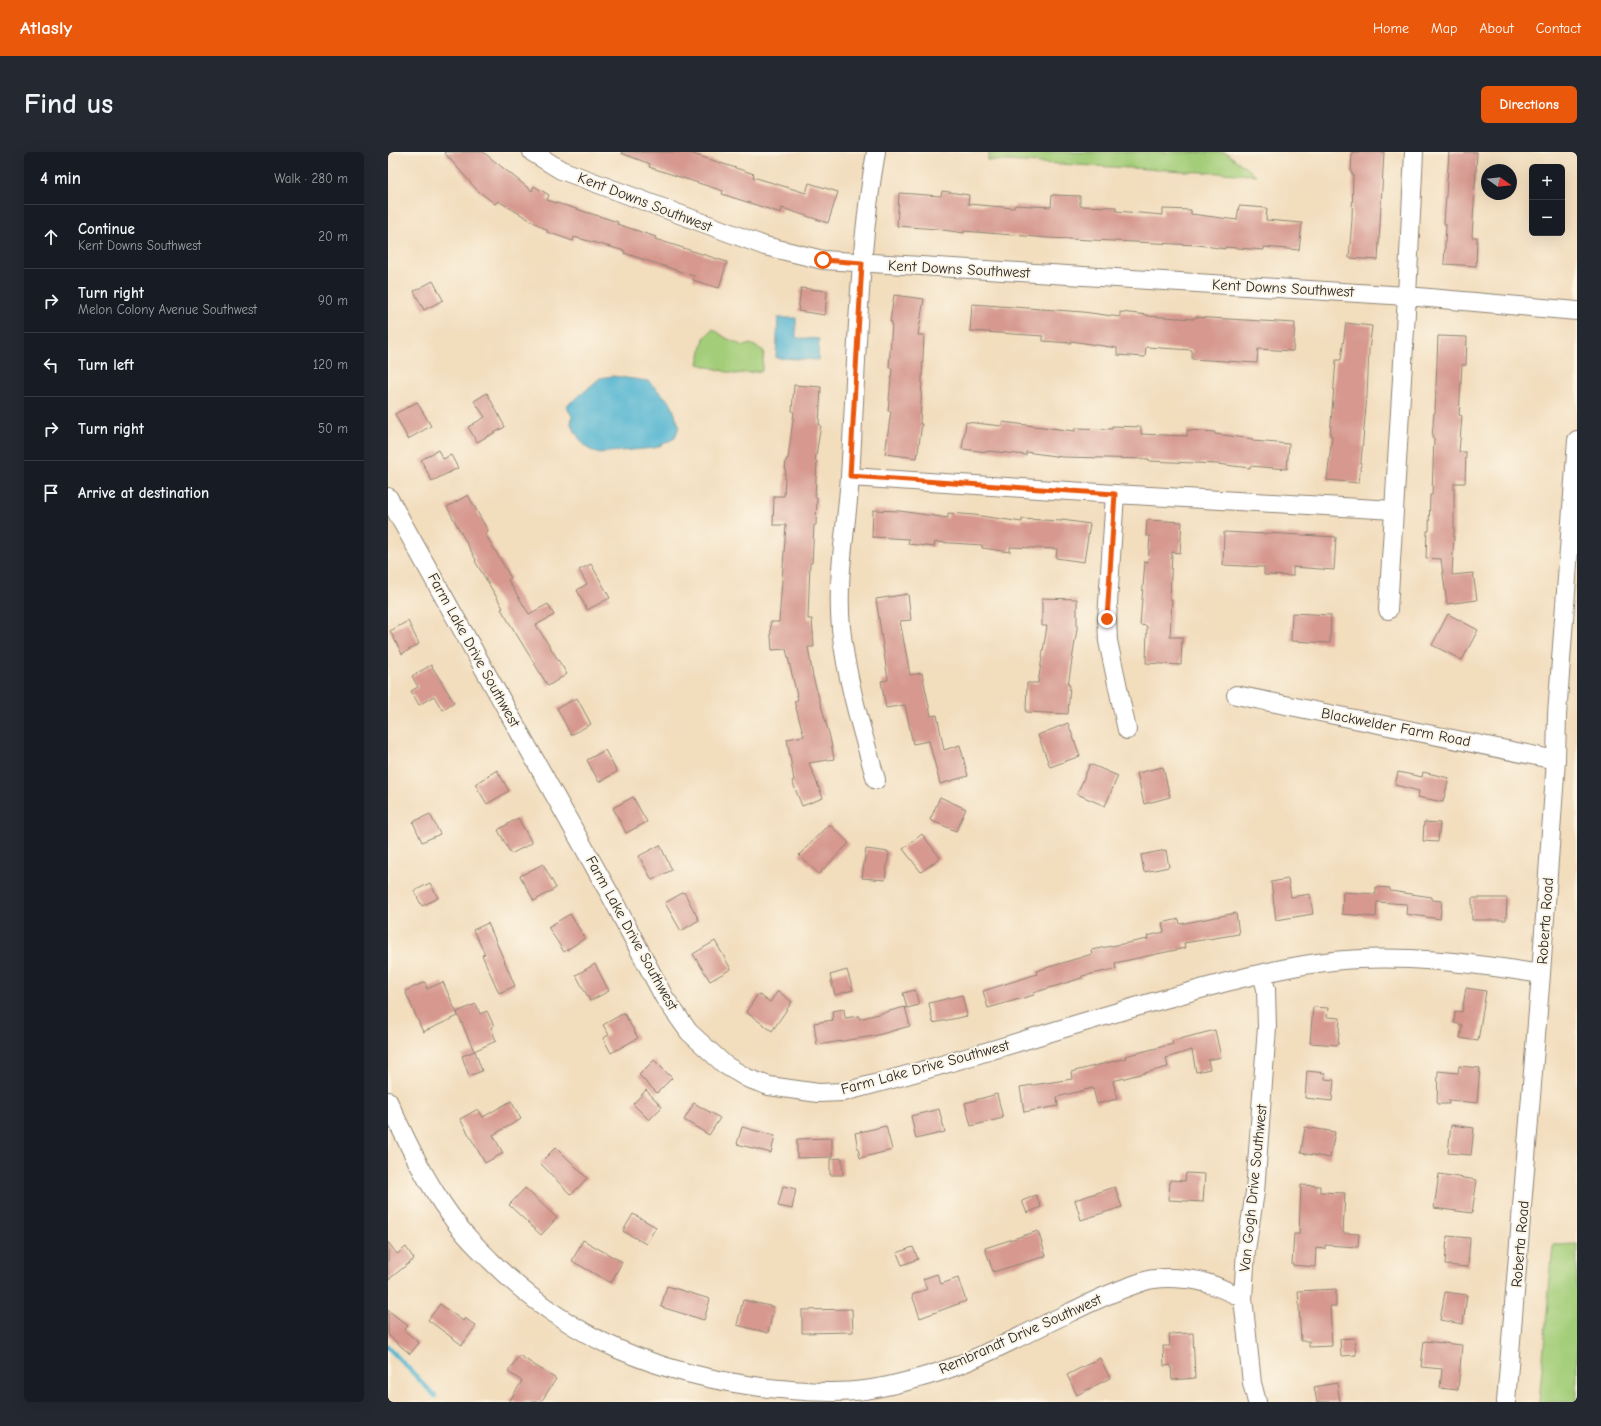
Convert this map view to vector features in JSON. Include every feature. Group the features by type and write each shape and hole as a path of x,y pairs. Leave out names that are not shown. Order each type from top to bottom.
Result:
{"street":[{"name":"Kent Downs Southwest","path":"532,152 561,170 765,246 823,260 1407,296 1577,311"},
{"path":"876,152 867,201 850,476 840,571 841,628 853,695 876,780"},
{"path":"1388,610 1414,152"},
{"name":"Roberta Road","path":"1506,1402 1541,974 1556,760 1557,715 1577,440"},
{"path":"850,476 1115,494 1394,510"},
{"path":"1115,494 1107,619 1110,654 1127,730"},
{"name":"Farm Lake Drive Southwest","path":"388,497 608,891 664,997 689,1032 725,1064 747,1078 769,1086 818,1093 843,1092 1140,1005 1228,981 1309,964 1335,961 1388,959 1473,963 1541,974"},
{"name":"Blackwelder Farm Road","path":"1236,695 1556,760"},
{"name":"Van Gogh Drive Southwest","path":"1257,1402 1252,1383 1243,1298 1246,1250 1254,1192 1267,1027 1266,989 1262,974"},
{"name":"Rembrandt Drive Southwest","path":"388,1101 432,1187 451,1217 468,1238 513,1283 560,1318 590,1336 652,1364 687,1374 733,1384 794,1391 838,1392 867,1390 933,1374 961,1364 1113,1292 1154,1279 1187,1279 1200,1281 1243,1298"}],"green space":[{"path":"990,152 1225,152 1256,175 987,160"},
{"path":"713,329 726,338 744,346 751,344 764,351 762,371 734,374 698,364 704,338"},
{"path":"1577,1244 1577,1402 1539,1402 1553,1245"}],"water":[{"path":"778,318 796,318 796,338 819,339 818,360 776,358"},
{"path":"612,376 648,381 671,403 679,426 675,438 655,448 597,453 587,448 571,424 572,416 566,406 600,378"}],"building":[{"path":"444,152 483,152 532,191 534,186 549,195 547,200 618,222 617,224 656,237 655,239 727,262 719,288 693,280 694,276 624,253 625,251 574,237 573,241 547,232 547,230 498,201 495,204 476,189"},
{"path":"687,152 754,174 753,177 806,193 809,183 838,192 828,223 782,208 781,213 722,194 723,191 649,167 650,164 621,153"},
{"path":"1352,152 1384,152 1378,260 1349,258 1352,219"},
{"path":"1449,152 1477,152 1472,237 1477,237 1476,266 1444,264 1446,224 1444,224"},
{"path":"942,191 969,195 968,204 1014,208 1015,205 1051,207 1052,195 1080,196 1080,206 1116,207 1116,211 1163,215 1163,209 1191,210 1191,214 1237,220 1239,206 1267,208 1266,220 1302,223 1299,250 1264,247 1264,250 1225,247 1225,249 1198,245 1049,238 964,231 964,233 897,226 899,193 941,196"},
{"path":"433,281 443,300 424,310 414,291"},
{"path":"801,288 827,291 825,315 798,311"},
{"path":"894,295 924,299 918,335 924,335 920,424 922,424 917,458 885,454 891,411 888,411 892,368 889,368 892,322 890,322"},
{"path":"972,304 1083,312 1120,317 1120,312 1148,316 1194,319 1194,317 1295,323 1293,351 1258,349 1257,363 1192,359 1192,350 1146,347 1145,357 1117,355 1117,348 1071,341 1071,343 1043,341 1043,336 970,331"},
{"path":"1346,323 1372,326 1359,483 1327,480 1332,436 1330,436 1336,360 1341,360"},
{"path":"1438,336 1467,337 1466,365 1462,365 1459,415 1462,416 1459,452 1466,452 1465,483 1454,483 1452,575 1473,573 1477,600 1447,604 1441,559 1426,558 1427,531 1429,531 1430,495 1432,495 1434,438 1432,438 1435,413"},
{"path":"794,385 821,387 819,425 821,425 815,461 817,461 815,497 817,497 816,525 814,525 812,563 810,563 808,619 812,619 814,647 808,647 813,677 830,737 834,759 809,763 823,798 802,806 792,781 794,780 787,739 804,736 794,701 798,700 786,649 772,650 770,622 779,622 786,525 773,525 774,496 784,496 786,459 788,459 794,412 792,411"},
{"path":"487,393 505,427 477,442 468,427 485,417 474,401"},
{"path":"417,402 431,426 408,439 395,414"},
{"path":"966,422 1002,426 1002,422 1075,431 1075,428 1112,429 1112,426 1141,427 1141,434 1187,436 1187,430 1215,432 1215,434 1253,439 1253,441 1289,444 1287,469 1149,461 1149,459 1062,457 1026,452 1026,455 962,449"},
{"path":"438,450 443,459 451,455 458,468 432,481 421,460"},
{"path":"468,495 488,531 485,533 511,578 508,580 529,614 548,604 554,615 536,625 567,674 548,686 501,609 503,608 475,561 476,560 447,507"},
{"path":"873,510 900,511 948,518 948,513 1022,522 1022,519 1062,520 1090,524 1084,562 1056,558 1057,549 1010,547 1010,552 982,548 982,545 935,542 934,547 908,544 909,539 872,537"},
{"path":"1147,520 1182,522 1180,553 1172,552 1170,599 1172,599 1170,637 1182,637 1181,665 1146,663 1147,626 1140,625 1145,561 1148,562 1150,536 1146,536"},
{"path":"1224,532 1336,537 1334,570 1293,567 1293,576 1264,575 1264,567 1223,565"},
{"path":"591,564 610,598 587,610 577,590 587,584 579,570"},
{"path":"908,594 911,620 900,621 910,675 922,673 931,716 937,715 944,750 960,745 968,776 940,784 929,741 913,744 905,705 886,708 881,681 888,680 876,599"},
{"path":"1042,598 1077,599 1077,629 1068,685 1070,685 1068,714 1026,712 1027,683 1038,683 1047,626 1042,626"},
{"path":"1292,613 1331,615 1330,643 1291,641"},
{"path":"1448,614 1478,630 1462,660 1432,645"},
{"path":"408,621 419,644 402,654 390,631"},
{"path":"431,665 454,702 442,710 434,696 419,705 411,691 418,687 412,676"},
{"path":"577,698 591,724 571,735 557,708"},
{"path":"1068,723 1080,756 1050,767 1038,735"},
{"path":"605,750 617,772 599,782 587,760"},
{"path":"1090,764 1118,776 1105,806 1077,794"},
{"path":"1163,767 1170,797 1144,804 1137,773"},
{"path":"497,770 509,791 487,804 475,784"},
{"path":"1398,772 1422,777 1423,772 1449,778 1443,802 1418,797 1419,791 1395,785"},
{"path":"633,797 647,822 626,833 613,808"},
{"path":"940,797 966,809 956,831 930,820"},
{"path":"430,814 440,834 422,842 413,822"},
{"path":"518,818 532,843 511,854 498,830"},
{"path":"1424,822 1440,823 1438,842 1423,841"},
{"path":"829,824 849,843 819,874 799,855"},
{"path":"922,834 940,858 921,872 903,849"},
{"path":"660,845 672,870 652,880 639,856"},
{"path":"866,849 889,852 885,880 862,878"},
{"path":"1166,850 1169,867 1144,872 1141,855"},
{"path":"543,864 556,888 534,901 520,876"},
{"path":"1288,879 1291,897 1310,894 1313,914 1276,920 1271,882"},
{"path":"430,883 438,898 422,906 414,891"},
{"path":"1376,887 1390,888 1390,891 1432,897 1432,900 1442,901 1440,919 1406,914 1407,904 1377,902 1376,917 1342,914 1343,892 1376,894"},
{"path":"684,892 699,920 681,931 665,903"},
{"path":"1472,898 1507,898 1506,920 1472,920"},
{"path":"1236,913 1239,934 1184,943 1185,948 1115,963 1116,969 1082,976 1082,978 1033,993 1034,995 988,1008 983,991 1037,974 1036,971 1092,954 1091,950 1148,939 1147,936 1164,932 1162,923 1179,919 1180,924"},
{"path":"570,914 585,938 564,952 548,927"},
{"path":"488,923 515,986 499,993 482,955 485,954 473,930"},
{"path":"715,941 731,969 710,981 693,954"},
{"path":"595,964 609,991 590,1001 576,975"},
{"path":"847,970 853,990 835,995 830,975"},
{"path":"425,982 427,989 443,982 458,1016 423,1032 405,991"},
{"path":"1466,988 1486,991 1478,1041 1460,1038 1462,1025 1454,1023 1455,1011 1462,1012"},
{"path":"915,990 919,1005 907,1008 903,993"},
{"path":"778,991 792,1002 772,1031 746,1012 758,994 770,1002"},
{"path":"962,995 967,1016 933,1023 929,1003"},
{"path":"476,1004 480,1014 487,1011 494,1026 491,1027 496,1041 474,1051 457,1012"},
{"path":"905,1007 910,1026 874,1036 817,1045 814,1023 833,1020 832,1011 844,1009 845,1018 859,1016 859,1019"},
{"path":"1313,1007 1328,1008 1327,1017 1340,1018 1338,1045 1310,1043"},
{"path":"624,1013 638,1038 611,1053 603,1038 609,1035 603,1025"},
{"path":"1215,1030 1221,1057 1208,1060 1210,1069 1196,1072 1192,1050 1166,1058 1168,1067 1113,1081 1117,1099 1097,1104 1093,1088 1057,1097 1058,1106 1024,1112 1020,1087 1072,1079 1071,1072 1126,1058 1125,1056 1173,1044 1172,1041"},
{"path":"475,1051 482,1071 469,1076 462,1056"},
{"path":"654,1060 672,1078 657,1093 639,1075"},
{"path":"1459,1066 1480,1068 1477,1103 1449,1100 1449,1104 1437,1104 1438,1071 1458,1073"},
{"path":"1307,1071 1325,1073 1325,1079 1334,1080 1332,1101 1305,1098"},
{"path":"646,1090 662,1107 649,1120 633,1104"},
{"path":"997,1094 1003,1118 971,1126 965,1103"},
{"path":"511,1101 521,1119 493,1135 503,1153 485,1163 460,1119 478,1109 483,1117"},
{"path":"694,1103 720,1118 709,1135 684,1120"},
{"path":"939,1109 945,1132 916,1139 911,1116"},
{"path":"1451,1125 1474,1128 1471,1155 1448,1153"},
{"path":"886,1126 892,1150 860,1158 855,1133"},
{"path":"742,1127 775,1136 771,1153 737,1144"},
{"path":"1305,1127 1335,1132 1330,1158 1301,1153"},
{"path":"832,1138 832,1157 797,1158 797,1139"},
{"path":"556,1147 587,1178 571,1195 540,1163"},
{"path":"842,1158 843,1175 830,1175 830,1159"},
{"path":"1186,1173 1205,1174 1203,1202 1169,1200 1170,1180 1185,1181"},
{"path":"1439,1174 1477,1180 1472,1213 1434,1208"},
{"path":"1301,1185 1320,1186 1320,1192 1345,1193 1343,1233 1359,1234 1358,1247 1325,1245 1325,1249 1316,1248 1315,1267 1292,1265 1294,1234 1299,1234"},
{"path":"783,1186 796,1189 792,1209 778,1206"},
{"path":"1115,1187 1122,1207 1081,1220 1075,1200"},
{"path":"525,1188 557,1218 541,1235 509,1205"},
{"path":"1036,1195 1041,1207 1027,1213 1022,1201"},
{"path":"633,1214 656,1227 646,1244 623,1231"},
{"path":"1038,1231 1046,1256 993,1272 985,1248"},
{"path":"1447,1236 1470,1238 1468,1267 1445,1265"},
{"path":"583,1240 622,1262 611,1283 572,1261"},
{"path":"388,1242 397,1254 406,1247 414,1259 388,1280"},
{"path":"913,1247 918,1259 902,1265 897,1253"},
{"path":"937,1274 941,1284 958,1278 966,1301 920,1318 912,1295 927,1289 923,1279"},
{"path":"667,1286 710,1299 704,1320 661,1307"},
{"path":"1336,1289 1336,1306 1330,1306 1332,1346 1309,1347 1309,1341 1301,1341 1298,1291"},
{"path":"1445,1292 1467,1295 1463,1324 1440,1320"},
{"path":"743,1300 774,1307 768,1333 737,1325"},
{"path":"440,1304 463,1321 465,1318 476,1326 462,1345 428,1320"},
{"path":"852,1309 853,1332 802,1333 802,1310"},
{"path":"388,1310 408,1326 404,1330 419,1343 410,1354 388,1335"},
{"path":"1193,1333 1195,1378 1172,1380 1171,1365 1164,1366 1163,1346 1170,1346 1169,1334"},
{"path":"1354,1338 1356,1355 1341,1356 1340,1339"},
{"path":"1424,1341 1462,1345 1458,1390 1440,1388 1442,1369 1421,1367"},
{"path":"519,1355 556,1379 541,1402 509,1402 522,1381 508,1372"},
{"path":"1100,1358 1110,1378 1077,1395 1067,1375"},
{"path":"1337,1383 1340,1402 1317,1402 1314,1387"}],"waterway":[{"path":"388,1347 435,1396"}],"route":[{"path":"823,260 862,263 850,476 1115,494 1107,619"}]}
